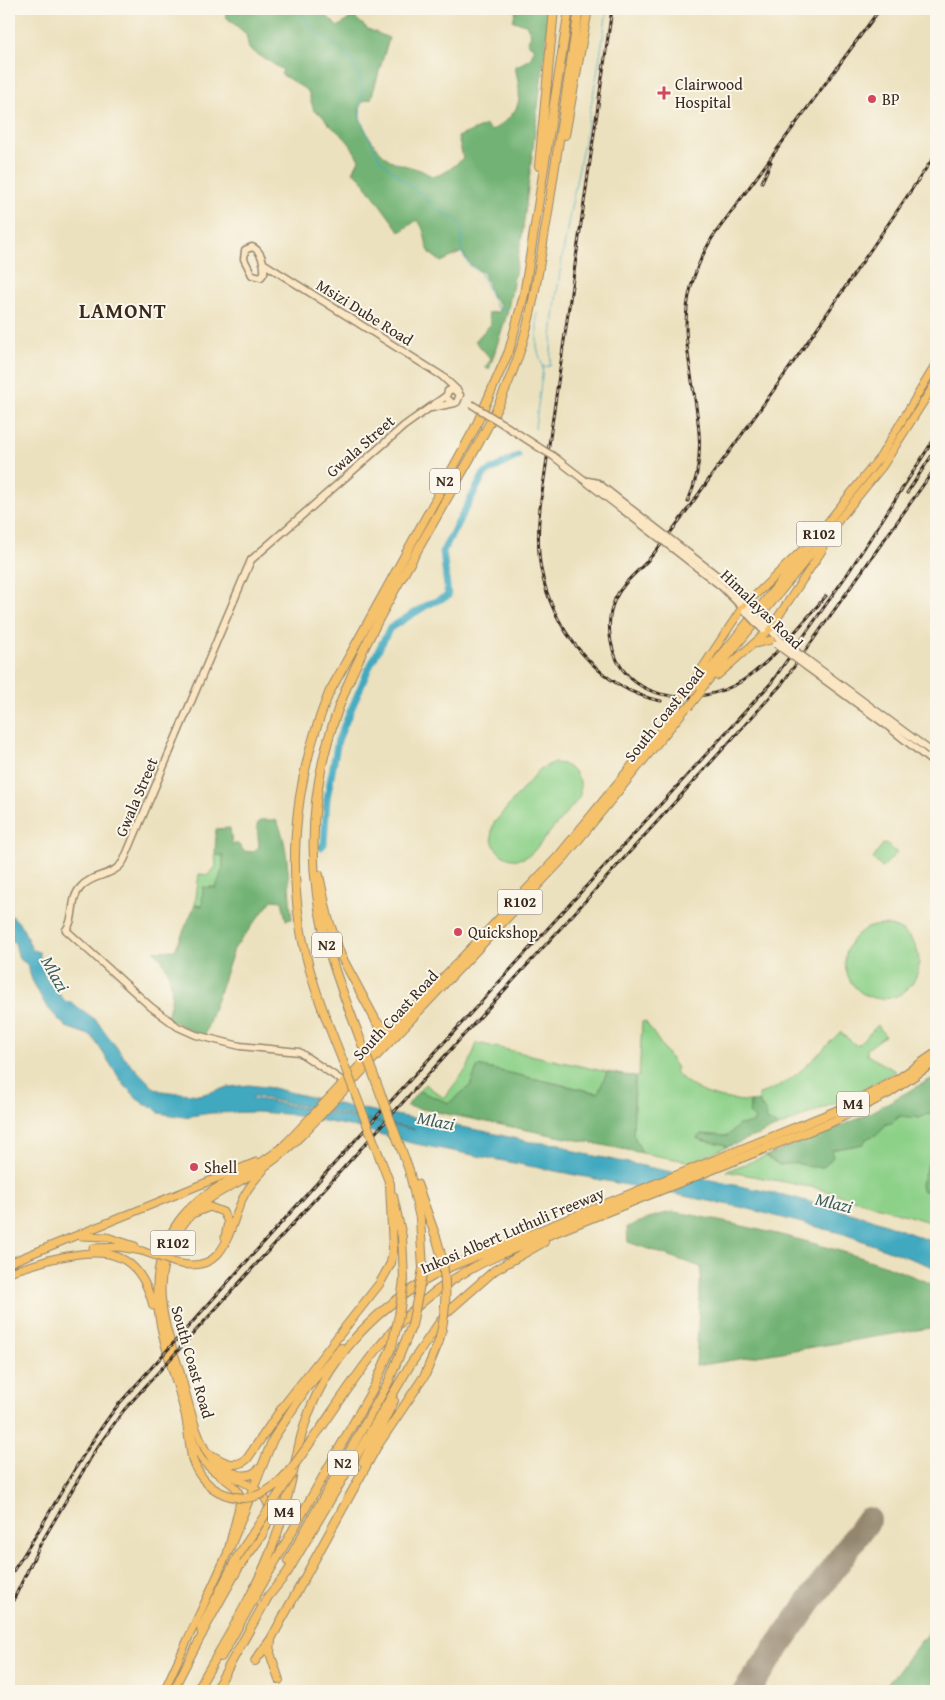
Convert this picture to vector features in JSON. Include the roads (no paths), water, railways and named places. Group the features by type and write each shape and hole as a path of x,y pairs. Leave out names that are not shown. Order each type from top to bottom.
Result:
{"highway":[{"path":"532,240 554,9"},
{"name":"N2","path":"202,1691 374,1386 392,1346 400,1315 404,1280 401,1230 390,1184 314,984 297,908 294,842 298,801 316,725 342,667 475,428 499,377 519,320 569,9"},
{"name":"N2","path":"215,1691 391,1377 412,1325 423,1269 420,1218 409,1170 330,958 322,927 313,849 318,780 338,705 355,666 504,392 518,356 532,309 579,9"},
{"path":"548,210 555,191 588,9"},
{"path":"313,849 335,940 351,978 386,1041"},
{"path":"375,1021 385,1027 395,1028"},
{"name":"Inkosi Albert Luthuli Freeway","path":"321,1428 386,1337 437,1289 478,1264 858,1102 898,1079 936,1053"},
{"name":"Inkosi Albert Luthuli Freeway","path":"197,1691 267,1560 279,1528 301,1436 315,1400 336,1362 361,1330 384,1307 430,1277 476,1256 772,1146 854,1112 936,1062"},
{"path":"255,1661 271,1639 380,1443 425,1375 439,1341 443,1326 446,1290 443,1262 438,1240 418,1186 409,1170"},
{"path":"209,1456 228,1464 245,1461 387,1273 393,1255 394,1241 388,1190 390,1184"},
{"path":"268,1598 287,1573 402,1378 446,1313 478,1283 528,1250 607,1208"},
{"path":"273,1439 306,1390 348,1340 361,1330"},
{"path":"228,1552 252,1487 279,1423 308,1376"},
{"path":"325,1540 399,1391 402,1378"},
{"path":"186,1416 192,1458 201,1476 217,1491 235,1497 254,1497 278,1485 321,1428"},
{"path":"202,1634 201,1628 236,1559 321,1428"},
{"path":"209,1456 229,1471 241,1476 251,1474 260,1467"},
{"path":"271,1639 270,1654 279,1680"}],"main road":[{"name":"South Coast Road","path":"687,694 854,490 890,442 936,364"},
{"name":"South Coast Road","path":"386,1041 395,1028 558,856 667,722 700,692 834,529 894,452 936,382"},
{"path":"912,405 920,410"},
{"path":"854,490 861,495"},
{"path":"700,692 766,629 830,539 834,529"},
{"path":"684,707 687,694 745,608 822,530"},
{"path":"750,646 776,641"},
{"name":"South Coast Road","path":"164,1691 228,1552 230,1532 240,1504 239,1494 235,1488 213,1472 200,1457 167,1352 158,1314 156,1292 159,1263 170,1235 181,1218 195,1203 218,1187 268,1160 300,1131 565,856 684,707"},
{"name":"South Coast Road","path":"173,1691 202,1634 267,1524 269,1513 267,1503 262,1494 222,1470 209,1456 193,1413 166,1326 161,1301 164,1266 171,1246 194,1211 212,1197 262,1169 282,1155 300,1131"},
{"path":"9,1263 256,1162 275,1151 300,1131"},
{"path":"65,1240 82,1236 98,1236 184,1265 201,1263 219,1254 230,1236 245,1194 259,1176 282,1155"},
{"path":"176,1261 199,1262 213,1255 220,1249 227,1233 228,1222 223,1212 217,1208 203,1209 187,1220"},
{"path":"9,1272 96,1247 143,1250"},
{"path":"48,1260 100,1251 118,1256 134,1267 148,1286 167,1352"}],"street":[{"name":"Msizi Dube Road","path":"263,275 257,277 250,272 244,258 245,250 249,247 256,249 263,263 280,275 447,380 457,398 448,402 444,381 435,373"},
{"path":"263,263 263,275 280,275"},
{"path":"446,394 453,389 457,398"},
{"name":"Gwala Street","path":"342,1087 299,1052 240,1046 196,1035 178,1027 151,1007 66,930 70,925 72,905 80,888 93,879 117,869 124,860 250,560 422,411 446,394"},
{"name":"Gwala Street","path":"422,411 457,398"},
{"name":"Himalayas Road","path":"457,398 471,404 553,456 678,548 745,608 776,641 936,765"},
{"name":"Himalayas Road","path":"808,665 936,755"}],"water":[{"path":"9,914 21,925 32,950 39,952 45,977 66,1002 71,1002 96,1020 124,1057 153,1087 161,1091 200,1095 229,1087 249,1085 273,1088 346,1106 483,1131 530,1142 560,1144 575,1152 788,1196 872,1219 936,1243 936,1268 844,1234 745,1208 411,1143 355,1127 286,1114 257,1112 211,1113 184,1117 159,1113 153,1107 143,1104 124,1085 92,1036 66,1027 46,1006 32,980 27,964 19,959 15,943 9,938","holes":["253,1096 415,1130 252,1098"]}],"waterway":[{"path":"300,9 310,28 341,49 354,65 362,84 360,118 380,160 438,210 456,219 462,228 461,252 470,266 480,272 496,307 508,309"},
{"path":"542,367 550,366 559,276 593,98 607,9"},
{"path":"535,428 543,368 537,348 537,313"},
{"path":"321,847 324,844 327,798 338,740 368,670 390,628 429,604 448,596 443,551 484,474 518,456"}],"railway":[{"path":"612,9 540,507 539,553 547,591 556,613 567,634 582,653 599,670 618,684 638,694 661,701"},
{"path":"688,501 696,479 699,457 697,413 687,347 686,325 690,291 697,269 712,238 880,9"},
{"path":"826,596 772,657 747,678 717,692 679,697 660,694 643,687 629,676 618,661 611,642 610,615 618,593 658,549 683,516 800,353 936,154"},
{"path":"762,182 771,162"},
{"path":"9,1577 37,1534 75,1468 118,1405 359,1136 771,683 848,573 936,436"},
{"path":"907,493 936,449"},
{"path":"9,1609 40,1545 96,1449 124,1410 781,685 936,467"}],"place":[{"name":"Clairwood Hospital","path":"664,93"},
{"name":"BP","path":"872,99"},
{"name":"Quickshop","path":"458,932"},
{"name":"Shell","path":"194,1167"}],"district":[{"name":"LAMONT","path":"123,311"}],"water label":[{"name":"Mlazi","path":"55,974"},
{"name":"Mlazi","path":"436,1121"},
{"name":"Mlazi","path":"834,1203"}]}
